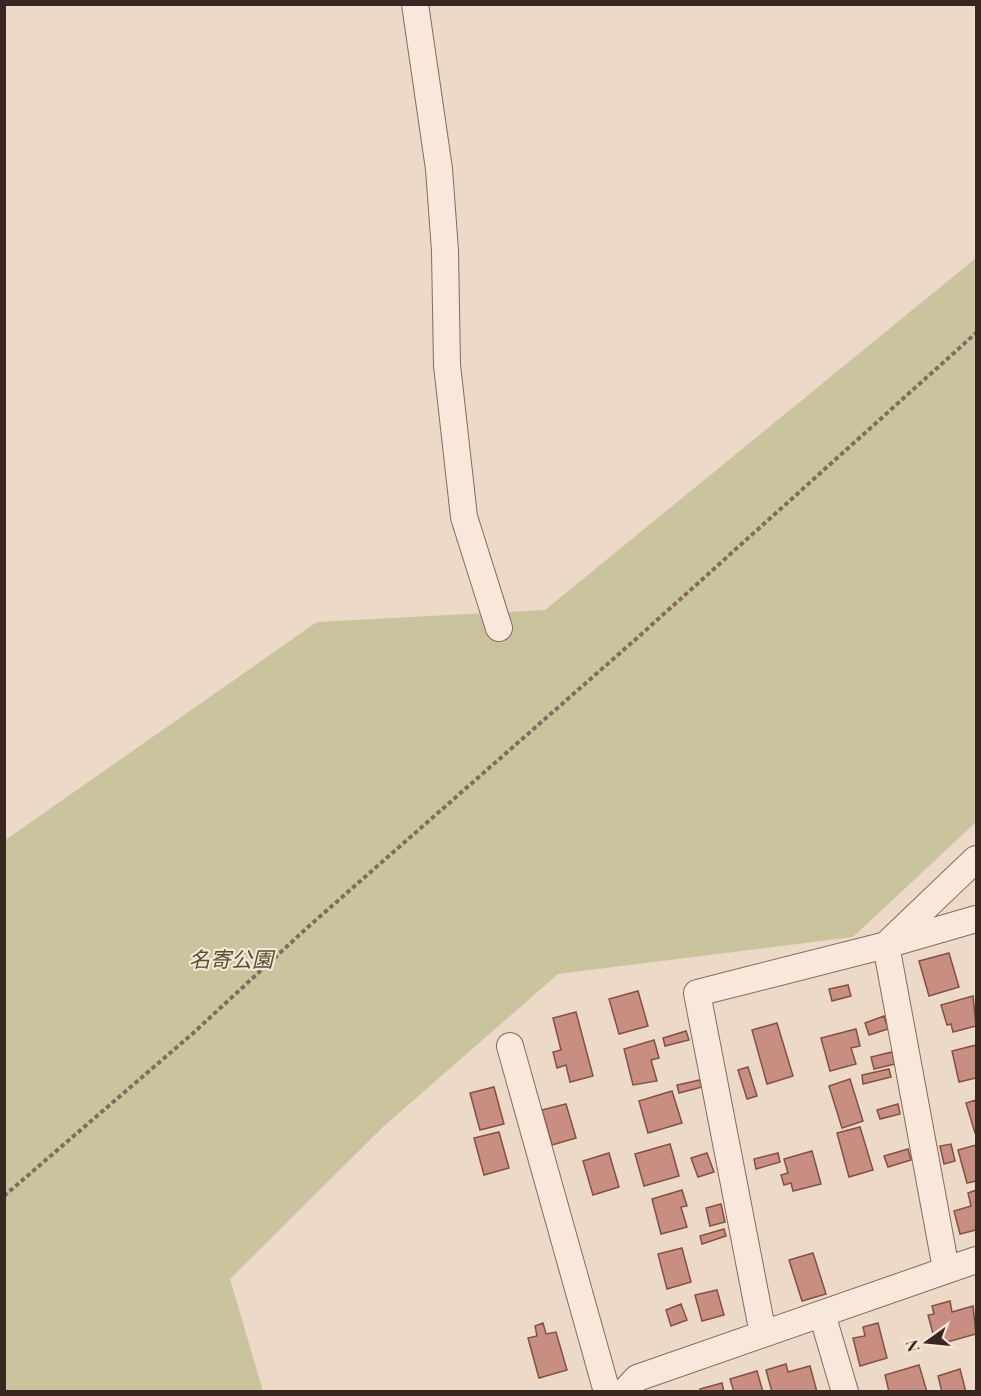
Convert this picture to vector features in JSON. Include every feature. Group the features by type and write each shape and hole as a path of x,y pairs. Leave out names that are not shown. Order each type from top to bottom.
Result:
{"street":[{"path":"415,4 439,169 445,251 447,365 464,517 499,628"},
{"path":"886,945 976,859"},
{"path":"763,1334 697,993 886,945 976,919"},
{"path":"886,945 946,1269"},
{"path":"510,1046 607,1392"},
{"path":"624,1392 637,1378 976,1260"},
{"path":"822,1314 845,1392"}],"path":[{"path":"4,1196 191,1035 308,927 645,632 976,333"}],"green space":[{"name":"名寄公園","path":"976,258 976,822 853,937 558,974 383,1127 230,1279 263,1391 5,1391 4,841 317,622 545,610"}],"building":[{"path":"949,953 959,987 929,996 919,961"},
{"path":"848,985 851,996 832,1001 829,989"},
{"path":"638,991 648,1026 619,1034 609,999"},
{"path":"973,996 976,1026 953,1032 951,1024 947,1025 941,1005"},
{"path":"576,1012 593,1076 570,1082 566,1065 557,1068 553,1052 561,1050 553,1018"},
{"path":"884,1016 888,1029 869,1035 865,1023"},
{"path":"777,1023 793,1076 767,1084 752,1030"},
{"path":"856,1029 860,1046 851,1048 856,1064 830,1071 821,1038"},
{"path":"686,1031 689,1040 665,1046 663,1038"},
{"path":"654,1040 659,1058 651,1060 657,1081 633,1085 624,1049"},
{"path":"976,1045 976,1078 959,1082 952,1051"},
{"path":"892,1052 895,1064 874,1069 871,1057"},
{"path":"748,1067 757,1096 747,1099 738,1070"},
{"path":"889,1069 891,1077 863,1084 862,1075"},
{"path":"850,1079 863,1121 842,1128 829,1086"},
{"path":"700,1080 702,1087 679,1093 677,1085"},
{"path":"494,1087 504,1124 480,1130 470,1093"},
{"path":"672,1091 682,1123 648,1133 639,1101"},
{"path":"976,1100 976,1133 975,1133 966,1103"},
{"path":"566,1104 576,1138 552,1145 542,1110"},
{"path":"898,1104 900,1114 880,1119 877,1110"},
{"path":"860,1127 873,1170 849,1177 837,1133"},
{"path":"499,1132 509,1168 484,1175 474,1138"},
{"path":"670,1144 679,1176 644,1186 635,1154"},
{"path":"951,1144 955,1161 944,1164 940,1146"},
{"path":"976,1145 976,1181 967,1183 958,1150"},
{"path":"908,1149 911,1160 888,1167 884,1156"},
{"path":"812,1151 821,1184 793,1191 791,1183 784,1185 781,1175 788,1173 784,1159"},
{"path":"609,1153 619,1187 593,1195 583,1161"},
{"path":"707,1153 714,1172 698,1177 691,1158"},
{"path":"778,1153 780,1162 756,1169 754,1159"},
{"path":"682,1190 687,1206 681,1207 687,1227 661,1234 652,1199"},
{"path":"976,1190 976,1230 960,1234 954,1211 971,1206 968,1193"},
{"path":"721,1204 725,1222 710,1226 706,1208"},
{"path":"724,1229 726,1236 702,1244 700,1236"},
{"path":"682,1248 691,1282 667,1289 658,1254"},
{"path":"813,1253 826,1294 802,1301 789,1260"},
{"path":"717,1290 724,1315 702,1321 695,1295"},
{"path":"950,1301 952,1312 973,1306 976,1334 936,1345 928,1315 934,1314 932,1306"},
{"path":"681,1304 687,1320 671,1326 666,1310"},
{"path":"543,1323 546,1334 556,1332 567,1370 539,1378 528,1338 537,1336 535,1326"},
{"path":"878,1323 887,1358 860,1366 853,1338 865,1336 863,1327"},
{"path":"786,1364 788,1372 810,1366 817,1392 772,1392 766,1370"},
{"path":"919,1365 927,1392 889,1392 885,1375"},
{"path":"960,1369 966,1392 942,1392 938,1376"},
{"path":"757,1371 763,1392 734,1392 730,1379"},
{"path":"722,1383 724,1392 701,1392 700,1389"}]}
